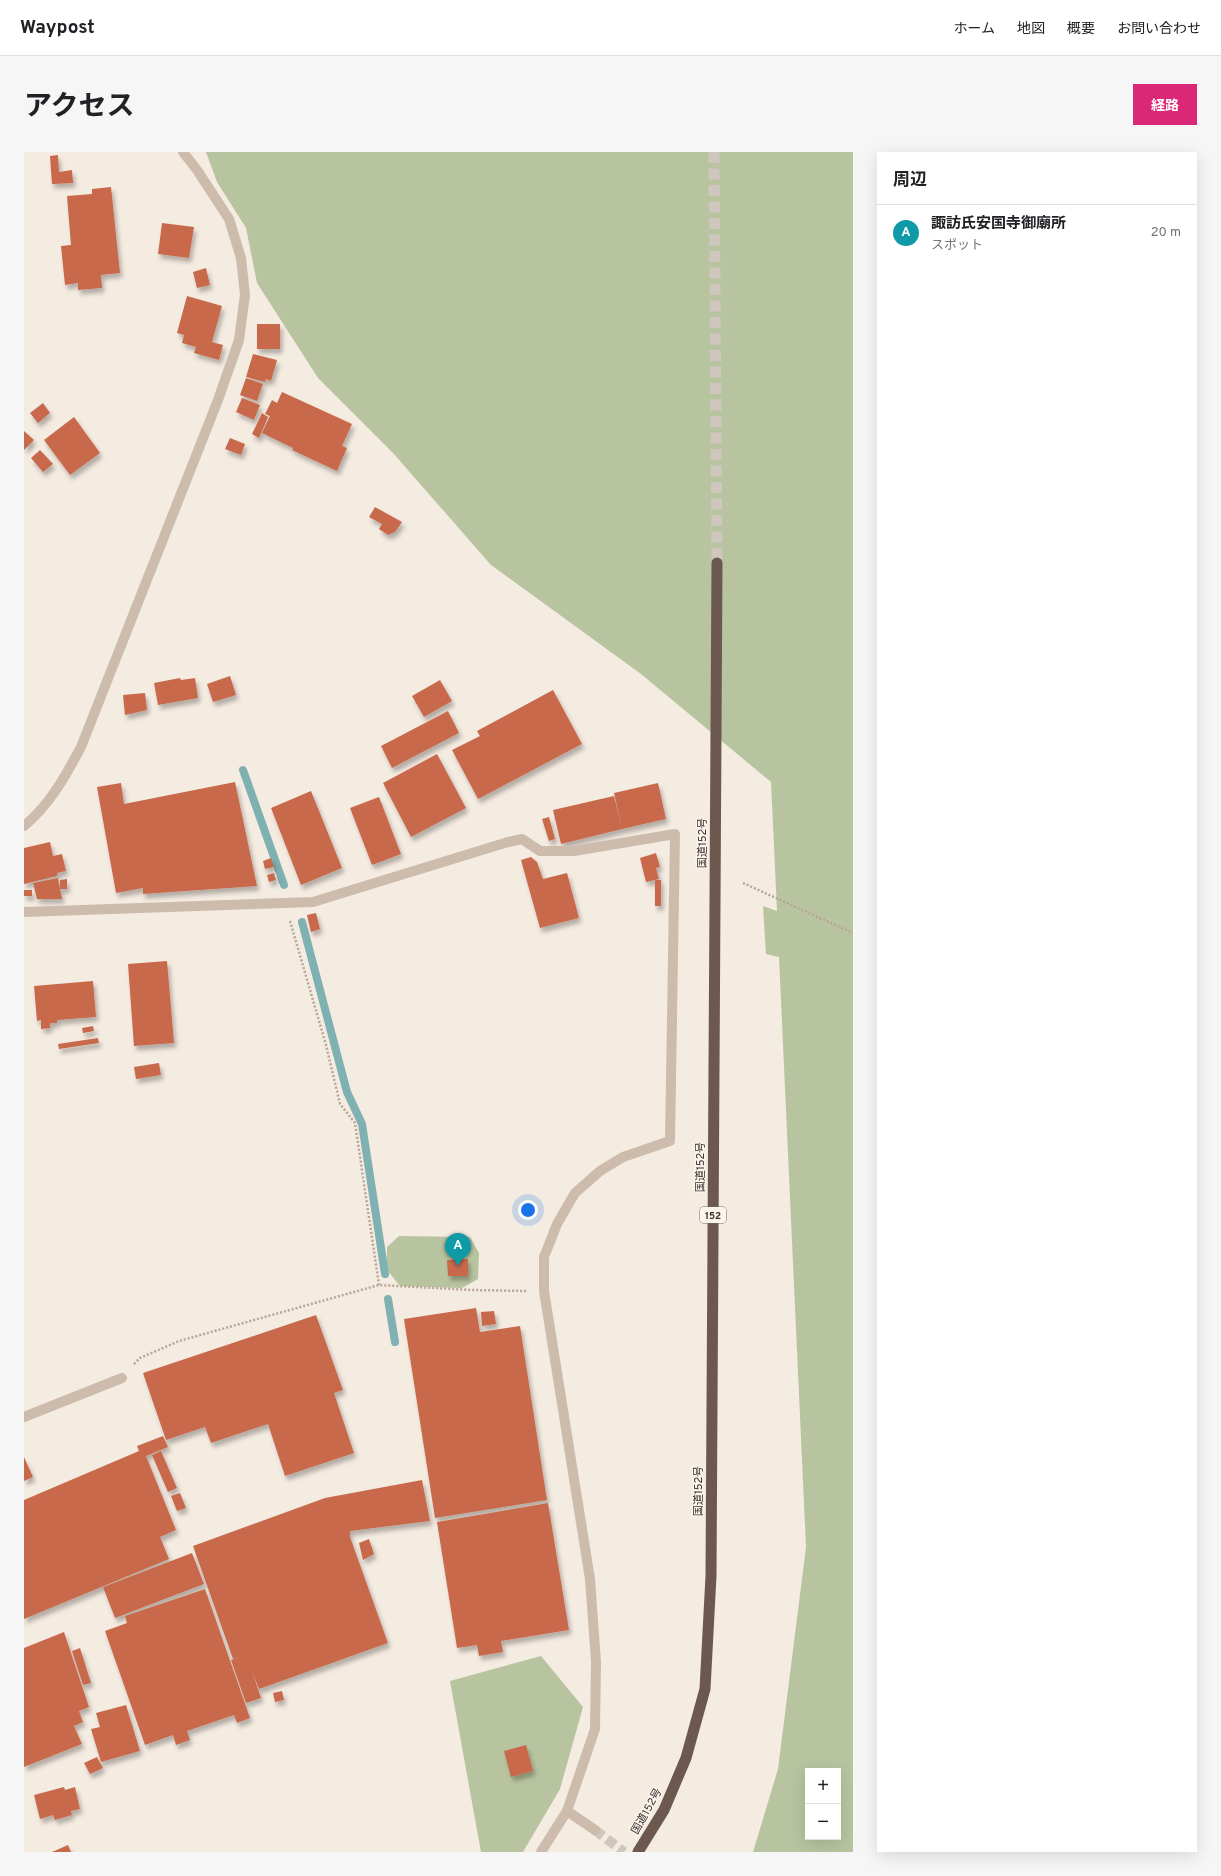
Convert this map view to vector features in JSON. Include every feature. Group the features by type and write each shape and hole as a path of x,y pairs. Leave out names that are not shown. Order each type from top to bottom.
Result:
{"highway":[{"name":"国道152号","path":"638,1852 664,1810 686,1758 705,1689 711,1576 717,563"}],"street":[{"path":"24,826 35,817 64,779 81,747 218,400 239,340 245,295 241,258 229,219 197,170 183,152"},
{"path":"24,912 313,902 522,839 540,851 574,851 676,834 670,1142 623,1158 600,1171 575,1193 557,1224 544,1257 544,1291 590,1579 596,1662 595,1729 567,1812 541,1852"},
{"path":"24,1417 122,1378"},
{"path":"567,1812 595,1830"}],"path":[{"path":"743,883 853,933"},
{"path":"284,903 326,1045 340,1104 355,1123 379,1285"},
{"path":"122,1378 140,1358 179,1341 379,1285 472,1290 544,1291"}],"green space":[{"path":"206,152 853,152 853,1852 753,1852 778,1769 806,1547 779,957 766,954 763,906 777,911 771,782 641,674 491,565 393,453 318,378 257,283 246,228 217,182"},
{"path":"399,1236 470,1237 479,1253 478,1279 462,1288 400,1286 387,1270 387,1247"},
{"path":"541,1656 583,1707 560,1789 523,1852 481,1852 450,1681"}],"building":[{"path":"58,155 59,172 72,170 73,183 52,184 50,156"},
{"path":"111,187 120,273 101,275 102,288 78,290 78,283 65,285 61,246 71,245 67,196 92,194 92,189"},
{"path":"162,223 194,227 189,258 158,254"},
{"path":"206,268 210,285 197,288 193,272"},
{"path":"187,296 222,306 212,342 223,345 219,360 194,353 196,347 182,343 184,335 177,333"},
{"path":"257,324 280,324 280,349 257,349"},
{"path":"253,354 277,360 271,381 266,379 265,382 246,377"},
{"path":"246,378 263,384 257,401 240,395"},
{"path":"282,392 352,424 342,446 347,448 337,471 292,450 293,448 262,433 270,416 265,414 272,400 277,403"},
{"path":"242,398 260,405 254,420 236,412"},
{"path":"43,403 50,413 38,423 30,413"},
{"path":"262,413 268,417 259,438 252,434"},
{"path":"74,417 100,453 70,475 44,440"},
{"path":"24,431 34,440 24,450"},
{"path":"230,438 245,444 241,455 225,449"},
{"path":"40,450 53,464 43,472 31,458"},
{"path":"375,507 402,522 395,532 388,535 379,529 382,524 369,517"},
{"path":"230,676 236,695 213,702 207,684"},
{"path":"180,678 181,680 195,678 198,698 158,705 154,683"},
{"path":"440,680 452,701 424,717 412,696"},
{"path":"553,690 582,744 478,799 452,750 480,736 477,731"},
{"path":"145,693 147,710 125,715 123,695"},
{"path":"448,711 459,733 392,768 381,746"},
{"path":"437,754 466,808 411,837 383,783"},
{"path":"235,782 257,886 143,894 143,888 116,893 97,787 121,783 124,804"},
{"path":"658,783 666,819 622,829 614,793"},
{"path":"311,791 342,868 301,885 271,808"},
{"path":"614,796 622,829 561,844 553,810"},
{"path":"379,797 401,854 372,865 350,808"},
{"path":"549,817 555,839 549,841 542,819"},
{"path":"50,842 53,856 62,854 66,871 57,873 57,876 24,884 24,848"},
{"path":"656,853 660,867 656,868 659,879 646,882 640,858"},
{"path":"531,857 537,862 543,879 567,873 579,918 540,928 521,860"},
{"path":"271,858 274,867 265,869 263,861"},
{"path":"274,873 276,880 269,882 267,875"},
{"path":"58,878 62,899 37,899 33,883"},
{"path":"67,879 67,889 60,889 60,880"},
{"path":"655,880 661,880 661,906 655,906"},
{"path":"24,890 32,890 32,896 24,896"},
{"path":"316,913 320,929 311,932 307,915"},
{"path":"167,961 174,1043 134,1046 128,964"},
{"path":"93,981 96,1017 57,1020 57,1023 50,1023 50,1028 41,1029 41,1020 37,1021 34,986"},
{"path":"93,1026 94,1031 83,1033 82,1028"},
{"path":"98,1038 99,1043 59,1049 58,1044"},
{"path":"159,1063 161,1075 136,1079 134,1067"},
{"path":"468,1259 468,1276 448,1276 447,1260"},
{"path":"476,1308 480,1332 520,1326 547,1500 435,1518 404,1319"},
{"path":"494,1311 496,1324 482,1326 481,1312"},
{"path":"316,1315 343,1390 334,1393 354,1453 285,1476 268,1424 211,1443 205,1427 166,1440 143,1373"},
{"path":"163,1436 168,1447 146,1456 176,1530 160,1537 169,1559 24,1619 24,1500 139,1451 137,1446"},
{"path":"161,1451 177,1488 168,1492 152,1455"},
{"path":"24,1457 33,1477 24,1481"},
{"path":"422,1480 430,1521 350,1531 350,1537 388,1643 259,1689 252,1671 261,1698 246,1703 231,1660 245,1655 233,1659 193,1546 325,1498"},
{"path":"180,1493 186,1508 177,1511 171,1496"},
{"path":"548,1503 569,1630 501,1641 503,1652 479,1656 477,1645 457,1648 437,1522"},
{"path":"369,1539 374,1554 363,1560 359,1543"},
{"path":"192,1553 204,1584 115,1618 103,1587"},
{"path":"205,1589 250,1718 237,1723 234,1715 187,1731 190,1740 176,1745 173,1735 145,1745 105,1631 127,1623 125,1616"},
{"path":"64,1632 89,1707 79,1711 83,1722 74,1726 82,1744 24,1767 24,1648"},
{"path":"80,1648 91,1683 83,1685 72,1651"},
{"path":"282,1691 284,1700 275,1702 273,1693"},
{"path":"126,1705 140,1751 101,1762 91,1729 100,1727 96,1713"},
{"path":"526,1745 533,1771 511,1777 504,1751"},
{"path":"97,1757 103,1768 90,1774 84,1763"},
{"path":"64,1787 65,1790 75,1787 80,1809 71,1811 72,1815 55,1820 53,1815 40,1819 34,1795"},
{"path":"68,1845 71,1852 52,1852"}],"waterway":[{"path":"243,770 284,885"},
{"path":"302,922 347,1092 362,1124 385,1274"},
{"path":"388,1299 395,1342"}],"tunnel":[{"path":"714,152 717,563"},
{"path":"595,1830 624,1852"}],"place":[{"name":"諏訪氏安国寺御廟所","path":"458,1266"}]}
